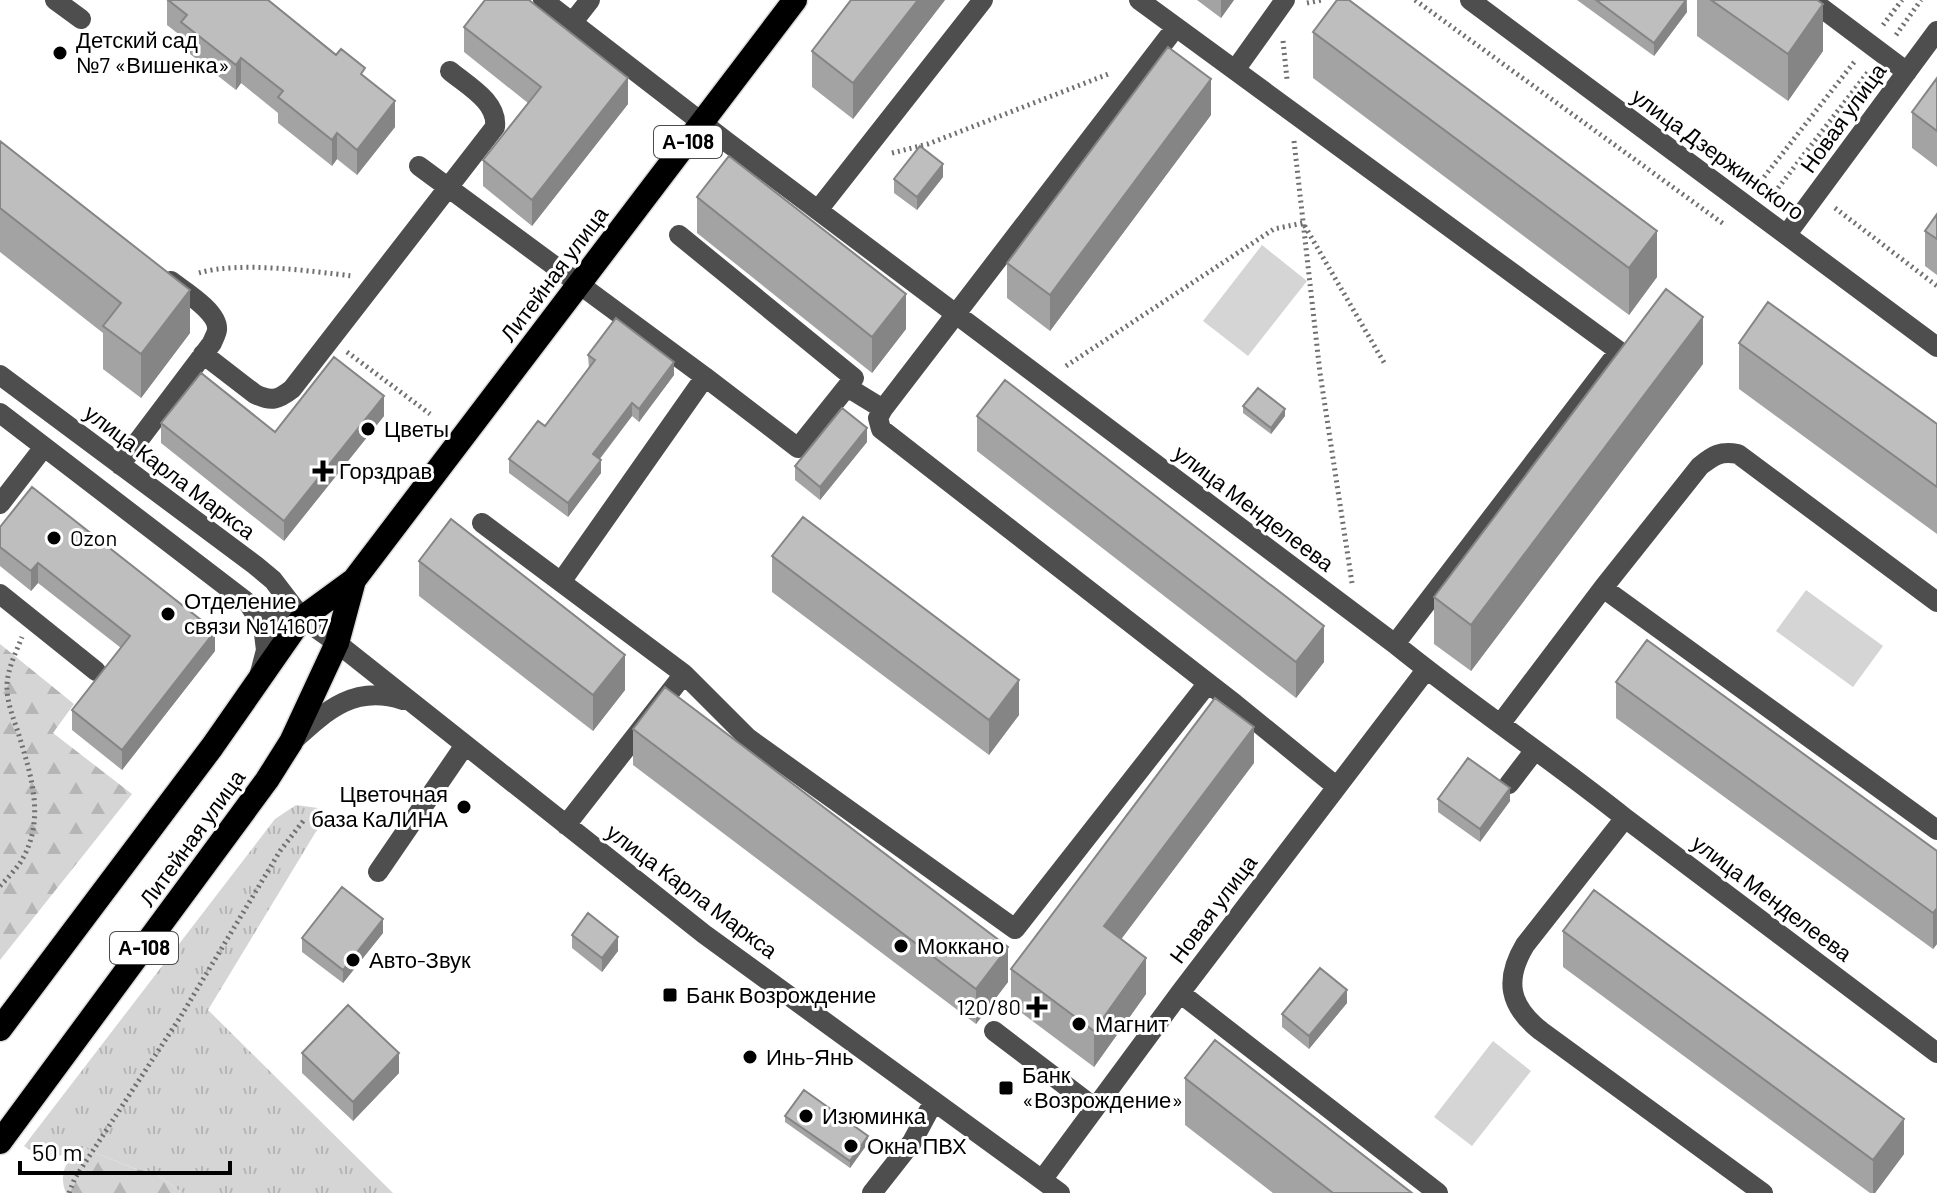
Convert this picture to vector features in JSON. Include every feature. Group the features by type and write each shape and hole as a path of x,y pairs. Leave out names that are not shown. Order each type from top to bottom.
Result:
{"highway":[{"name":"Литейная улица","path":"0,1029 212,747 302,618 354,580 795,0"},
{"name":"Литейная улица","path":"0,1142 267,780 291,742 337,643 354,580"}],"street":[{"path":"55,0 81,19"},
{"name":"улица Менделеева","path":"543,0 1937,1053"},
{"path":"572,23 590,0"},
{"path":"818,210 983,0"},
{"path":"1139,0 1619,351 1395,644"},
{"name":"улица Дзержинского","path":"1470,0 1937,347"},
{"path":"1811,0 1907,72"},
{"path":"1235,70 1282,4"},
{"path":"1176,27 878,418 881,429 1337,787"},
{"name":"Новая улица","path":"1787,234 1937,31"},
{"path":"203,354 264,399 274,400 292,389 495,127 496,117 492,108 450,71"},
{"path":"419,166 798,448 854,378 679,235"},
{"path":"120,465 212,343 217,332 213,317 164,276"},
{"name":"улица Карла Маркса","path":"0,375 273,580 302,618 704,934 1060,1193"},
{"path":"561,582 705,377"},
{"path":"847,387 883,409"},
{"name":"улица Карла Маркса","path":"0,413 248,603 263,626 266,650 257,682"},
{"path":"0,504 44,447"},
{"path":"1501,723 1700,466 1713,456 1727,452 1738,454 1937,602"},
{"path":"482,523 684,674 748,738 1015,929 1208,683"},
{"path":"1603,588 1937,830"},
{"path":"0,594 96,671"},
{"name":"улица Карла Маркса","path":"248,603 302,618"},
{"name":"Новая улица","path":"1042,1180 1426,670"},
{"path":"566,825 684,674"},
{"name":"А-108","path":"291,742 322,715 355,698 367,694 390,695 409,702"},
{"path":"378,872 465,745"},
{"path":"1509,784 1535,750"},
{"path":"1625,818 1520,952 1516,960 1514,1001 1527,1020 1541,1031 1763,1193"},
{"path":"1180,993 1438,1193"},
{"path":"994,1031 1095,1108"},
{"path":"872,1193 912,1142 934,1101"}],"path":[{"path":"1322,0 1282,4 1320,373 1359,617"},
{"path":"1415,0 1725,225"},
{"path":"1778,188 1875,48 1902,0"},
{"path":"1764,177 1875,48 1921,0"},
{"path":"856,162 928,144 1112,73"},
{"path":"1835,207 1937,286"},
{"path":"1303,223 1386,366"},
{"path":"1066,366 1274,229 1303,223"},
{"path":"164,276 211,269 255,268 377,279"},
{"path":"330,339 430,414"},
{"path":"0,886 19,864 32,832 36,802 6,686 29,618"},
{"path":"69,1193 75,1178 181,1016 280,851 304,820"}],"green space":[{"path":"1262,245 1307,281 1248,356 1203,321"},
{"path":"1806,590 1883,646 1853,687 1776,631"},
{"path":"0,644 74,704 53,733 132,794 0,960"},
{"path":"296,805 318,808 323,820 208,1010 393,1193 182,1193 155,1173 133,1168 84,1148 46,1160 24,1146 275,819"},
{"path":"1493,1041 1531,1071 1472,1146 1434,1117"},
{"path":"84,1148 133,1168 155,1173 182,1193 66,1193 63,1179 65,1167"}],"building":[{"path":"168,0 268,0 336,55 341,49 365,68 361,74 395,101 357,150 337,133 332,140 278,97 283,91 241,58 236,65 181,22 187,15"},
{"path":"485,0 529,0 628,78 532,200 483,160 541,87 464,27"},
{"path":"851,0 918,0 853,83 812,51"},
{"path":"1337,0 1349,0 1657,231 1629,268 1313,32"},
{"path":"1596,0 1686,0 1654,43"},
{"path":"1711,0 1817,0 1823,4 1788,54"},
{"path":"1168,47 1211,79 1050,295 1007,263"},
{"path":"1937,78 1937,131 1912,112"},
{"path":"0,141 190,290 141,354 103,326 121,303 0,208"},
{"path":"920,146 943,164 917,197 894,179"},
{"path":"729,156 906,294 872,337 697,197"},
{"path":"1937,214 1937,239 1925,231"},
{"path":"1666,289 1703,317 1471,625 1434,597"},
{"path":"1768,302 1937,424 1937,487 1739,343"},
{"path":"616,318 674,362 639,409 632,403 593,454 601,460 568,503 509,459 538,421 545,426 595,360 588,355"},
{"path":"334,357 384,396 284,521 161,423 201,373 275,432"},
{"path":"1005,380 1324,626 1296,662 977,416"},
{"path":"1258,388 1285,409 1271,428 1243,406"},
{"path":"842,408 867,428 820,487 795,466"},
{"path":"32,487 215,631 122,750 72,710 130,636 38,563 31,571 0,547 0,527"},
{"path":"803,517 1019,680 989,720 772,556"},
{"path":"451,519 625,655 593,695 419,561"},
{"path":"1647,640 1937,851 1937,908 1933,913 1616,682"},
{"path":"665,687 1008,947 976,989 633,729"},
{"path":"1215,698 1254,727 1104,926 1146,958 1094,1031 1011,969"},
{"path":"1468,758 1510,788 1480,829 1438,799"},
{"path":"342,887 383,919 343,970 302,938"},
{"path":"1594,890 1904,1119 1873,1160 1563,931"},
{"path":"588,913 618,937 602,958 572,935"},
{"path":"1320,968 1347,990 1309,1036 1282,1014"},
{"path":"348,1005 399,1053 353,1102 302,1053"},
{"path":"1215,1040 1412,1193 1333,1193 1185,1078"},
{"path":"804,1090 868,1136 850,1161 785,1116"}],"place":[{"name":"Детский сад №7 «Вишенка»","path":"60,53"},
{"name":"Цветы","path":"368,429"},
{"name":"Горздрав","path":"323,471"},
{"name":"Ozon","path":"54,538"},
{"name":"Отделение связи №141607","path":"168,614"},
{"name":"Цветочная база КаЛИНА","path":"464,807"},
{"name":"Моккано","path":"901,946"},
{"name":"Авто-Звук","path":"353,960"},
{"name":"Банк Возрождение","path":"670,995"},
{"name":"120/80","path":"1037,1007"},
{"name":"Магнит","path":"1079,1024"},
{"name":"Инь-Янь","path":"750,1057"},
{"name":"Банк «Возрождение»","path":"1006,1088"},
{"name":"Изюминка","path":"806,1116"},
{"name":"Окна ПВХ","path":"851,1146"}]}
